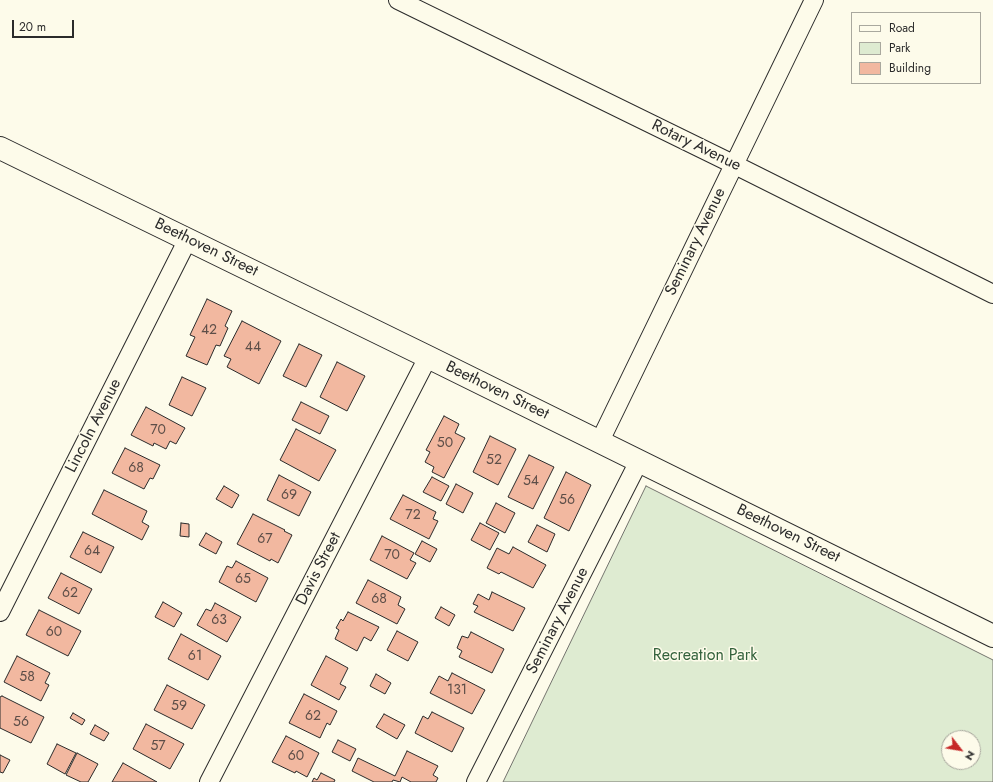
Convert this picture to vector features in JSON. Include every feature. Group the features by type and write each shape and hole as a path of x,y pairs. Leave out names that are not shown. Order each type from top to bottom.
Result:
{"street":[{"name":"Rotary Avenue","path":"398,0 733,164 993,294"},
{"name":"Seminary Avenue","path":"600,441 733,164 814,0"},
{"name":"Beethoven Street","path":"0,148 600,441 993,636"},
{"name":"Lincoln Avenue","path":"0,612 188,239"},
{"name":"Davis Street","path":"210,782 428,357"},
{"name":"Seminary Avenue","path":"476,782 639,461"}],"green space":[{"name":"Recreation Park","path":"646,486 993,660 993,782 503,782"}],"building":[{"path":"207,299 232,311 225,326 228,328 220,346 216,345 207,365 186,356 195,337 190,335"},
{"path":"242,321 281,341 259,384 227,367 231,359 224,356"},
{"path":"299,344 322,355 306,387 283,376"},
{"path":"337,362 365,376 347,411 320,397"},
{"path":"182,377 206,388 192,416 169,405"},
{"path":"301,402 329,416 320,434 292,420"},
{"path":"146,407 185,428 176,444 170,441 166,449 154,443 153,446 131,435"},
{"path":"444,416 459,424 455,433 465,438 444,478 432,472 434,467 425,462 430,452 426,450"},
{"path":"296,429 336,450 319,481 280,460"},
{"path":"490,436 516,449 498,485 473,472"},
{"path":"125,448 160,465 153,479 150,478 144,489 112,473"},
{"path":"529,455 554,467 533,509 508,497"},
{"path":"566,472 591,485 569,531 544,518"},
{"path":"279,475 311,492 299,516 267,500"},
{"path":"432,477 449,486 441,501 423,492"},
{"path":"456,484 473,493 463,513 446,504"},
{"path":"224,486 239,495 232,508 216,499"},
{"path":"104,490 147,511 142,522 149,526 142,540 92,514"},
{"path":"403,495 436,512 433,519 438,521 429,539 390,519"},
{"path":"496,503 515,513 505,533 486,523"},
{"path":"253,514 292,535 278,563 271,559 270,561 237,544"},
{"path":"181,523 189,524 189,537 180,536"},
{"path":"480,523 499,533 490,550 471,540"},
{"path":"537,525 555,534 547,552 528,542"},
{"path":"83,532 114,547 101,573 70,557"},
{"path":"206,533 222,542 216,554 199,545"},
{"path":"382,536 414,553 410,560 416,563 407,579 370,560"},
{"path":"422,541 437,549 430,562 415,554"},
{"path":"513,547 546,565 533,588 501,572 499,574 487,568 497,548 509,554"},
{"path":"236,561 268,578 256,602 219,582 227,566 232,568"},
{"path":"61,573 92,589 79,614 48,598"},
{"path":"368,580 401,597 398,605 405,609 397,624 356,603"},
{"path":"492,592 525,608 513,631 474,612 478,606 473,604 478,594 489,600"},
{"path":"163,602 182,613 174,627 155,617"},
{"path":"215,603 241,617 227,642 197,625 206,609 211,611"},
{"path":"441,607 455,615 449,626 435,618"},
{"path":"39,610 81,631 68,656 26,635"},
{"path":"348,612 379,627 371,641 364,637 357,651 335,639 339,630 336,628 341,619 343,621"},
{"path":"397,631 418,642 408,661 387,650"},
{"path":"471,632 504,649 492,673 459,657 462,651 457,648 462,636 468,638"},
{"path":"181,634 221,656 208,680 168,659"},
{"path":"17,656 50,673 45,683 49,685 41,701 4,682"},
{"path":"326,656 348,668 340,684 346,687 339,700 311,685"},
{"path":"452,673 485,690 472,714 430,693 439,676 448,681"},
{"path":"376,674 391,683 385,694 370,686"},
{"path":"167,685 205,705 192,729 154,710"},
{"path":"304,694 337,711 330,725 327,723 320,738 289,723"},
{"path":"2,696 44,717 31,743 0,728 0,697"},
{"path":"432,712 464,728 452,752 415,733 423,716 428,719"},
{"path":"73,713 85,720 82,725 70,718"},
{"path":"384,714 405,725 397,739 376,727"},
{"path":"146,724 184,744 170,769 133,749"},
{"path":"95,725 109,733 104,741 90,734"},
{"path":"286,736 319,753 307,777 272,762"},
{"path":"338,740 356,749 350,761 332,752"},
{"path":"57,744 76,753 65,774 47,764"},
{"path":"407,751 438,766 433,775 438,778 436,782 411,782 402,777 400,782 393,780 392,782 374,782 352,771 358,758 395,776"},
{"path":"77,753 98,764 88,782 81,782 66,775"},
{"path":"0,755 10,760 3,773 0,772"},
{"path":"123,763 157,782 112,782"},
{"path":"321,773 335,780 334,782 312,782 314,778 317,780"}]}
